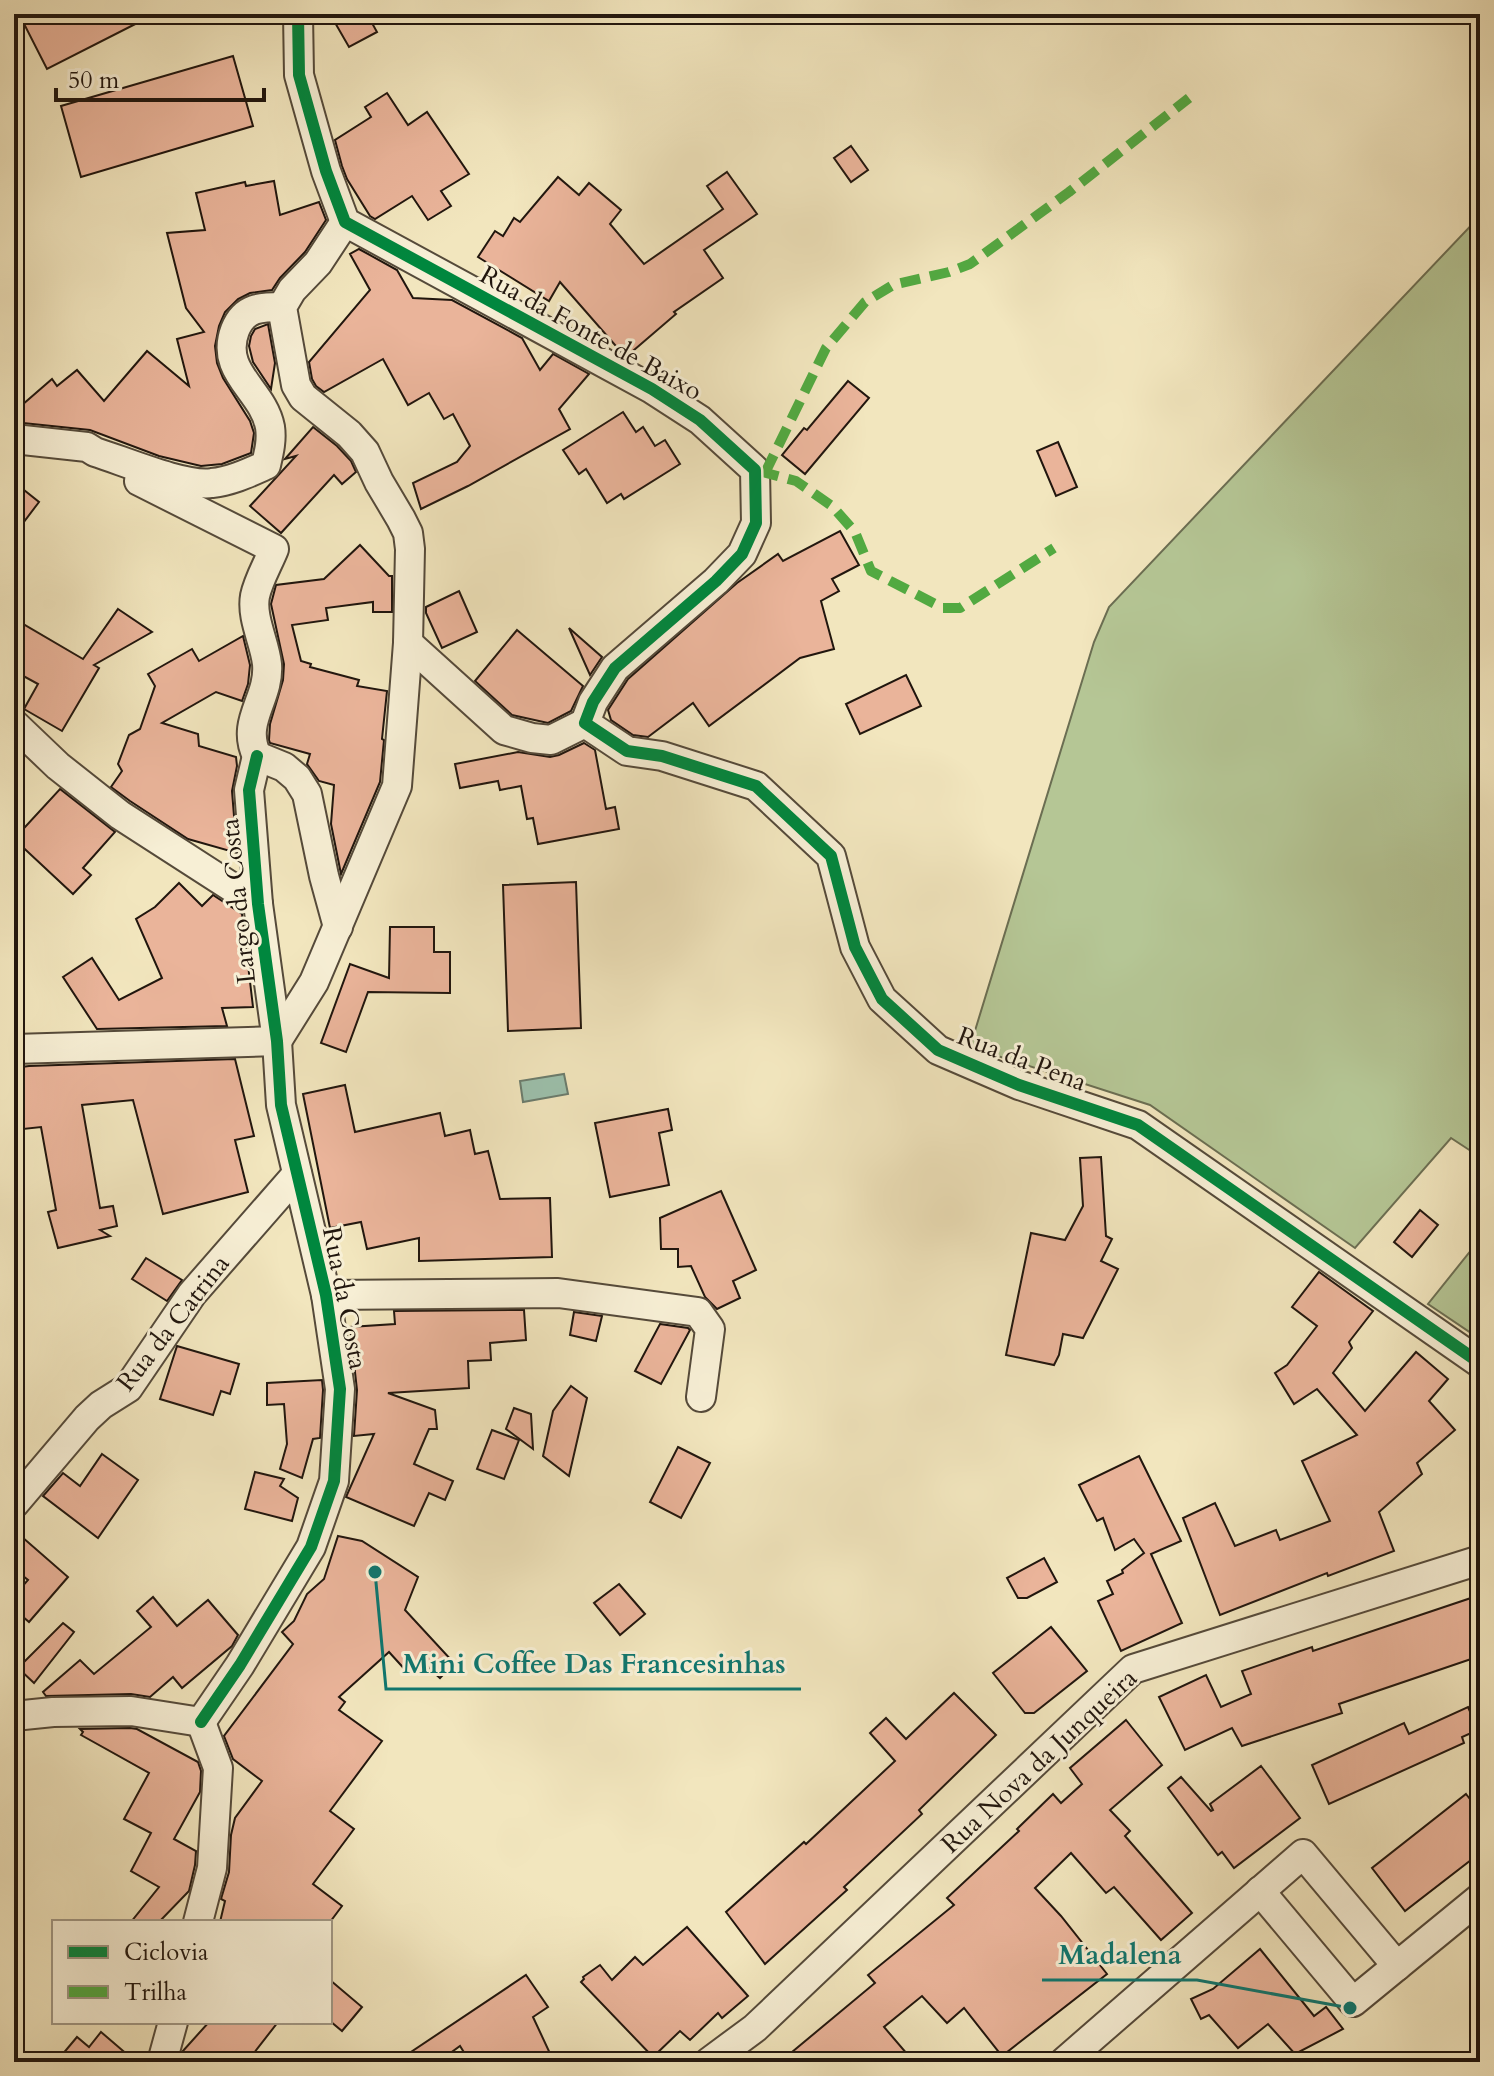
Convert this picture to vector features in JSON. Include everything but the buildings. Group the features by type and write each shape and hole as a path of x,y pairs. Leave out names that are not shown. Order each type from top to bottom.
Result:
{"street":[{"path":"14,1049 277,1041 314,982 397,786 408,643 408,533 365,452 349,434 303,397 296,385 282,307 292,290 318,263 345,222 326,171 299,75 298,14"},
{"name":"Rua da Fonte de Baixo","path":"345,222 652,389 700,420 755,470 756,523 742,554 716,581 615,668 593,702 585,723"},
{"path":"14,439 87,447 168,477 209,484 239,477 266,465 270,425 231,358 232,338 239,319 258,307 282,307"},
{"name":"Largo da Costa","path":"95,452 126,474 274,549 255,597 259,635 267,665 251,725 251,744 257,756 249,790 258,904 277,1041"},
{"path":"408,643 504,730 551,740 585,723"},
{"name":"Rua da Pena","path":"585,723 627,751 662,756 756,786 831,856 855,947 882,999 938,1050 1019,1085 1138,1125 1480,1363"},
{"path":"14,724 58,766 120,815 258,904"},
{"path":"257,756 284,767 297,778 307,794 338,927"},
{"name":"Rua da Costa","path":"201,1722 240,1665 311,1547 334,1481 340,1389 326,1295 281,1105 277,1041"},
{"name":"Rua da Catrina","path":"14,1504 87,1418 128,1388 192,1294 297,1174"},
{"path":"326,1295 558,1293 698,1312 710,1329 701,1397"},
{"name":"Rua Nova da Junqueira","path":"709,2062 755,2028 1133,1669 1480,1560"},
{"path":"14,1716 131,1711 201,1722 218,1768 212,1868 199,1920"},
{"path":"1064,2062 1303,1854 1397,1966"},
{"path":"1260,1891 1353,2002 1480,1898"},
{"path":"162,2062 172,2024"}],"shaded area":[{"path":"1480,216 1480,1157 1451,1138 1355,1248 1150,1105 970,1047 1094,642 1109,607"},
{"path":"564,1074 568,1094 523,1102 520,1081"},
{"path":"1480,1239 1480,1339 1428,1304"}],"marked path":[{"path":"765,473 826,348 865,302 893,285 970,264 1069,192 1189,98"},
{"path":"759,471 796,481 832,506 855,532 871,571 943,608 960,608 1054,548"}],"cycle path":[{"path":"298,14 299,75 326,171 345,222 652,389 700,420 755,470 756,523 742,554 716,581 615,668 593,702 585,723 627,751 662,756 756,786 831,856 855,947 882,999 938,1050 1019,1085 1138,1125 1480,1363"},
{"path":"201,1722 240,1665 311,1547 334,1481 340,1389 326,1295 281,1105 277,1041 258,904 249,790 257,756"}],"place":[{"name":"Mini Coffee Das Francesinhas","path":"375,1572"},
{"name":"Madalena","path":"1350,2008"}]}
